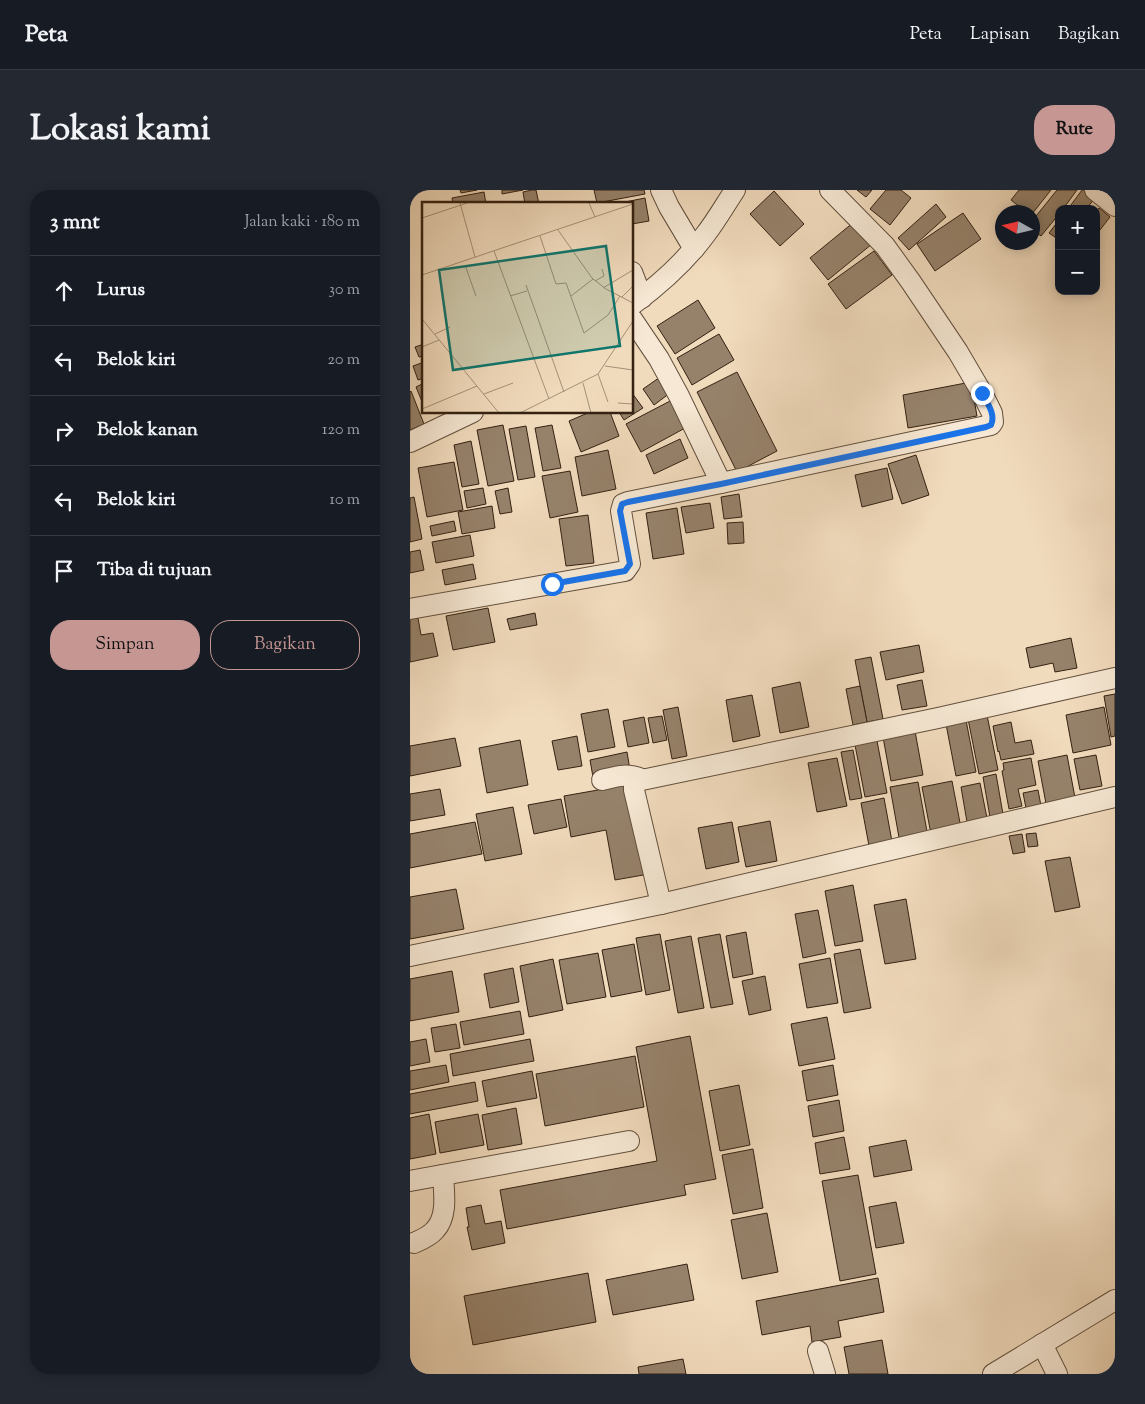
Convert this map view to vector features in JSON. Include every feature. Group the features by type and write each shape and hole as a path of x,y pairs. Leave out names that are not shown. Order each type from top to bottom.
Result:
{"street":[{"path":"661,190 694,249"},
{"path":"637,302 672,272 694,249 736,190"},
{"path":"410,608 625,571 630,564 621,508 622,504 628,502 721,484 991,425 993,422 989,406 958,352 912,282 885,246 830,190"},
{"path":"1095,190 1115,206"},
{"path":"634,284 637,302"},
{"path":"634,322 663,367 721,484"},
{"path":"410,442 470,414"},
{"path":"661,904 634,787 634,783 642,779 938,718 1115,678"},
{"path":"602,780 622,775 632,775 642,779"},
{"path":"410,956 661,904 1115,797"},
{"path":"410,1181 629,1141"},
{"path":"414,1243 434,1232 441,1222 444,1206 443,1175"},
{"path":"1003,1371 1042,1344 1115,1300"},
{"path":"1042,1344 1056,1374"},
{"path":"818,1351 825,1374"}],"building":[{"path":"460,190 477,190 461,193"},
{"path":"502,190 523,190 502,194"},
{"path":"536,190 539,202 525,202 523,192"},
{"path":"594,190 644,190 645,194 602,202 597,202"},
{"path":"857,190 872,190 866,197"},
{"path":"886,190 901,190 911,198 890,225 870,209"},
{"path":"1019,190 1051,190 1039,205 1017,205 1011,200"},
{"path":"1057,190 1077,190 1066,205 1055,205 1055,219 1041,236 1040,211"},
{"path":"1082,190 1086,190 1095,198 1089,205 1071,205"},
{"path":"774,191 804,224 780,246 750,214"},
{"path":"484,192 486,202 453,202 452,198"},
{"path":"645,198 649,221 634,224 634,202 625,202"},
{"path":"936,204 946,217 909,250 898,238"},
{"path":"1100,209 1110,217 1100,230"},
{"path":"963,213 981,239 935,271 917,244"},
{"path":"854,222 872,244 828,280 810,258"},
{"path":"1055,225 1055,237 1049,233"},
{"path":"874,251 892,275 846,309 828,284"},
{"path":"698,300 715,328 675,354 657,326"},
{"path":"719,334 734,360 692,385 677,358"},
{"path":"422,345 422,356 419,357 415,347"},
{"path":"422,363 422,379 418,380 413,366"},
{"path":"737,372 777,451 737,472 697,392"},
{"path":"663,375 674,390 654,405 643,389"},
{"path":"971,382 977,416 908,428 903,395"},
{"path":"422,384 422,402 416,387"},
{"path":"410,392 424,424 410,430"},
{"path":"634,396 643,408 634,414"},
{"path":"672,400 687,427 641,452 626,424"},
{"path":"585,414 611,414 619,436 581,452 569,421"},
{"path":"620,414 634,414 624,420"},
{"path":"503,425 514,481 488,486 477,430"},
{"path":"552,425 561,468 543,471 535,428"},
{"path":"526,426 535,477 518,480 509,429"},
{"path":"680,439 688,458 654,474 646,455"},
{"path":"471,441 479,484 462,487 454,445"},
{"path":"608,450 616,489 582,496 575,457"},
{"path":"916,455 929,495 902,504 888,464"},
{"path":"454,462 463,510 427,517 418,468"},
{"path":"887,468 893,499 862,507 855,475"},
{"path":"570,471 578,512 550,518 542,476"},
{"path":"483,488 486,504 467,508 464,491"},
{"path":"508,488 512,512 500,514 495,491"},
{"path":"739,494 742,517 724,519 721,497"},
{"path":"414,497 422,539 410,542 410,498"},
{"path":"710,503 714,528 686,533 681,507"},
{"path":"492,506 495,528 462,534 458,512"},
{"path":"677,508 684,554 653,559 646,513"},
{"path":"588,515 594,563 566,566 559,519"},
{"path":"454,521 456,531 432,536 430,526"},
{"path":"743,522 744,543 728,544 727,523"},
{"path":"470,535 474,556 436,563 432,542"},
{"path":"420,550 424,570 410,573 410,552"},
{"path":"473,564 476,579 445,585 442,570"},
{"path":"488,608 495,642 453,650 446,616"},
{"path":"535,613 537,625 510,630 507,619"},
{"path":"418,618 421,635 433,633 438,656 410,662 410,619"},
{"path":"1071,638 1077,668 1055,672 1053,663 1030,668 1026,648"},
{"path":"919,645 924,672 886,680 880,652"},
{"path":"871,657 883,719 867,722 855,660"},
{"path":"922,680 927,706 902,710 897,685"},
{"path":"800,682 809,727 780,733 772,688"},
{"path":"860,686 867,722 853,725 846,689"},
{"path":"1115,694 1115,736 1111,737 1104,696"},
{"path":"752,695 760,736 733,742 726,700"},
{"path":"678,707 687,756 672,759 663,710"},
{"path":"1104,707 1111,745 1073,753 1066,715"},
{"path":"608,709 615,747 588,752 581,714"},
{"path":"965,715 976,772 956,776 945,719"},
{"path":"987,715 998,770 979,774 968,719"},
{"path":"662,716 667,740 653,743 648,718"},
{"path":"644,717 649,743 628,747 623,721"},
{"path":"1011,722 1015,743 1031,740 1034,754 1001,760 993,726"},
{"path":"915,731 923,775 891,781 883,737"},
{"path":"577,736 582,766 558,770 552,741"},
{"path":"455,738 461,766 410,776 410,746"},
{"path":"520,740 528,785 487,793 479,748"},
{"path":"877,741 887,793 865,797 855,745"},
{"path":"853,750 862,798 850,800 841,752"},
{"path":"627,752 630,770 593,777 590,760"},
{"path":"1067,755 1076,803 1047,809 1038,761"},
{"path":"1096,755 1102,786 1080,790 1074,759"},
{"path":"837,758 847,806 817,812 808,763"},
{"path":"1031,758 1036,785 1018,789 1022,806 1009,809 1002,771 1004,770 1003,763"},
{"path":"996,774 1004,820 991,823 983,777"},
{"path":"631,778 649,874 615,880 606,830 571,837 564,796 598,790 597,785"},
{"path":"952,781 961,828 931,834 922,787"},
{"path":"918,782 928,837 900,843 890,787"},
{"path":"980,783 987,818 967,822 961,787"},
{"path":"440,789 445,815 410,821 410,794"},
{"path":"1038,790 1041,806 1026,808 1023,793"},
{"path":"884,798 893,847 870,851 861,803"},
{"path":"561,799 567,827 534,834 528,805"},
{"path":"513,807 522,854 485,861 476,814"},
{"path":"770,821 777,861 746,867 738,827"},
{"path":"475,822 482,854 410,868 410,834"},
{"path":"732,822 739,862 706,869 698,828"},
{"path":"1036,833 1038,846 1028,847 1026,834"},
{"path":"1022,834 1025,852 1013,854 1009,836"},
{"path":"1070,857 1080,907 1055,912 1045,861"},
{"path":"853,885 863,941 835,946 825,891"},
{"path":"456,889 464,929 410,939 410,897"},
{"path":"906,899 916,959 885,964 874,905"},
{"path":"818,910 826,953 803,958 795,914"},
{"path":"746,932 753,974 733,978 726,936"},
{"path":"660,934 670,990 646,995 636,938"},
{"path":"720,934 733,1004 711,1008 698,938"},
{"path":"691,936 704,1008 678,1013 665,941"},
{"path":"634,944 642,991 611,997 602,950"},
{"path":"860,949 871,1008 844,1013 834,954"},
{"path":"598,953 606,997 567,1004 559,960"},
{"path":"830,958 838,1003 807,1008 799,964"},
{"path":"553,959 563,1010 529,1017 520,966"},
{"path":"513,968 519,1002 490,1008 484,974"},
{"path":"452,971 459,1012 410,1021 410,979"},
{"path":"765,976 771,1010 749,1015 742,981"},
{"path":"520,1011 524,1034 464,1045 460,1022"},
{"path":"827,1017 835,1059 799,1066 791,1024"},
{"path":"456,1024 460,1048 435,1052 431,1028"},
{"path":"690,1036 716,1179 684,1185 686,1195 507,1229 500,1190 657,1161 636,1047"},
{"path":"426,1039 430,1062 410,1066 410,1042"},
{"path":"530,1039 534,1061 453,1076 450,1054"},
{"path":"635,1056 644,1107 545,1126 536,1074"},
{"path":"446,1065 449,1082 410,1090 410,1071"},
{"path":"833,1065 838,1095 807,1101 802,1071"},
{"path":"532,1071 537,1098 487,1107 482,1081"},
{"path":"475,1082 478,1101 410,1114 410,1094"},
{"path":"739,1085 750,1145 720,1151 709,1091"},
{"path":"839,1100 844,1131 813,1137 808,1106"},
{"path":"516,1108 522,1144 488,1150 482,1115"},
{"path":"429,1114 436,1154 410,1159 410,1118"},
{"path":"478,1114 484,1145 440,1153 435,1122"},
{"path":"844,1137 850,1169 820,1174 815,1143"},
{"path":"906,1140 912,1170 874,1177 869,1147"},
{"path":"753,1149 763,1208 733,1214 722,1155"},
{"path":"858,1175 876,1274 840,1281 822,1181"},
{"path":"896,1202 904,1243 876,1248 869,1207"},
{"path":"481,1205 485,1224 501,1221 505,1243 472,1250 467,1227 469,1227 466,1208"},
{"path":"767,1213 778,1272 742,1279 731,1220"},
{"path":"687,1264 694,1300 613,1315 606,1280"},
{"path":"588,1273 596,1322 473,1345 464,1296"},
{"path":"878,1278 884,1312 838,1321 841,1337 812,1342 810,1326 762,1335 756,1301"},
{"path":"882,1340 888,1374 849,1374 844,1347"},
{"path":"683,1359 686,1374 639,1374 638,1367"}],"route":[{"path":"552,584 625,571 628,568 630,564 620,511 622,504 986,427 991,425 993,418 982,393"}]}
